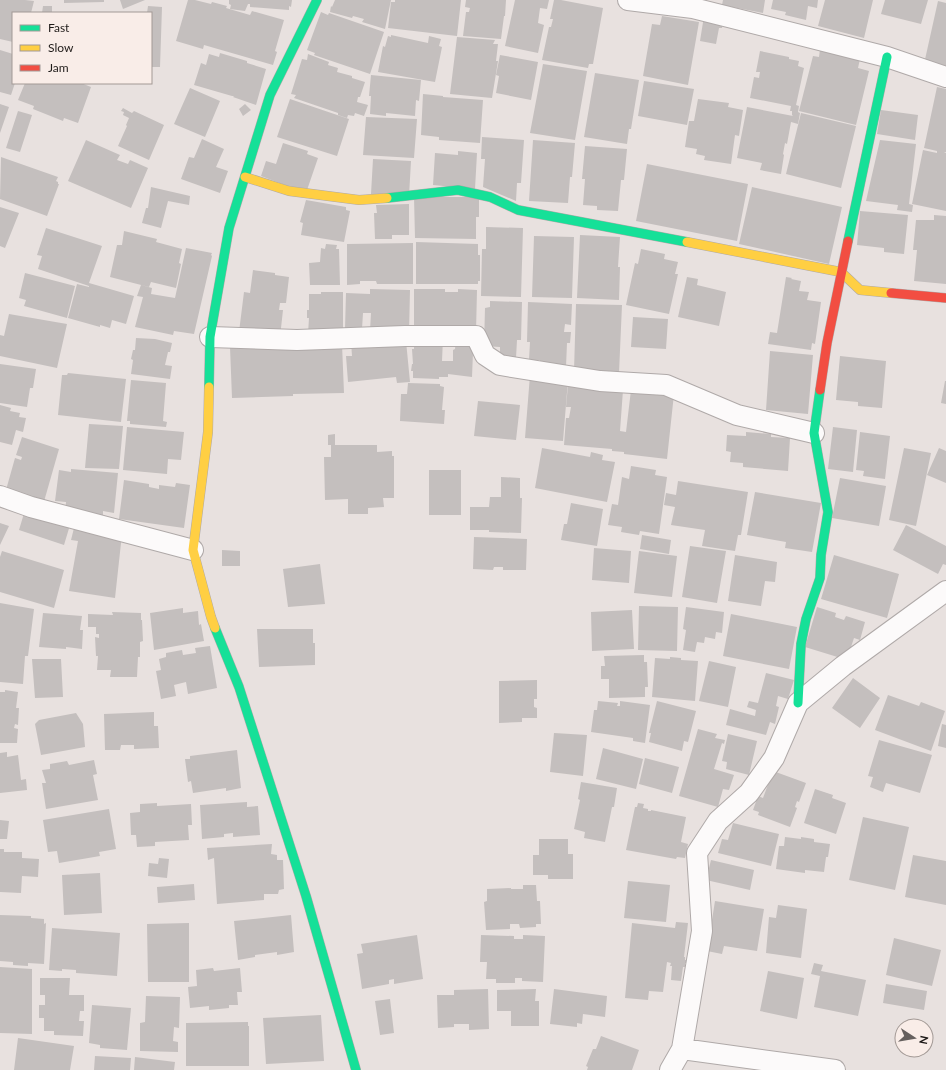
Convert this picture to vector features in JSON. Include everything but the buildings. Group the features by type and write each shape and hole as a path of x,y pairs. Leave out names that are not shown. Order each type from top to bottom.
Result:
{"street":[{"path":"316,0 270,95 229,228 210,337 208,432 192,550 211,617 240,688 306,896 356,1070"},
{"path":"628,0 693,8 887,57 946,76"},
{"path":"670,1070 682,1049 702,931 697,853 718,821 749,793 774,758 798,703 801,644 806,619 820,578 828,512 814,433 827,344 887,57"},
{"path":"245,177 289,190 359,200 458,190 490,196 518,210 841,272 860,290 946,298"},
{"path":"210,337 296,340 405,336 476,336 485,355 500,365 600,381 666,385 737,415 814,433"},
{"path":"0,496 31,507 192,550"},
{"path":"798,703 844,666 946,592"},
{"path":"682,1049 835,1070"}],"traffic: fast":[{"path":"209,387 210,337 229,228 270,95 317,0"},
{"path":"848,241 887,57"},
{"path":"387,198 458,190 490,197 518,210 687,242"},
{"path":"798,703 801,644 806,619 820,578 821,555 828,512 814,433 820,390"},
{"path":"215,628 239,687 306,896 356,1070"}],"traffic: slow":[{"path":"245,177 289,191 359,200 387,198"},
{"path":"687,242 841,272 860,290 891,293"},
{"path":"209,387 208,432 193,550 215,628"}],"traffic: jam":[{"path":"820,390 827,343 848,241"},
{"path":"891,293 946,298"}]}
